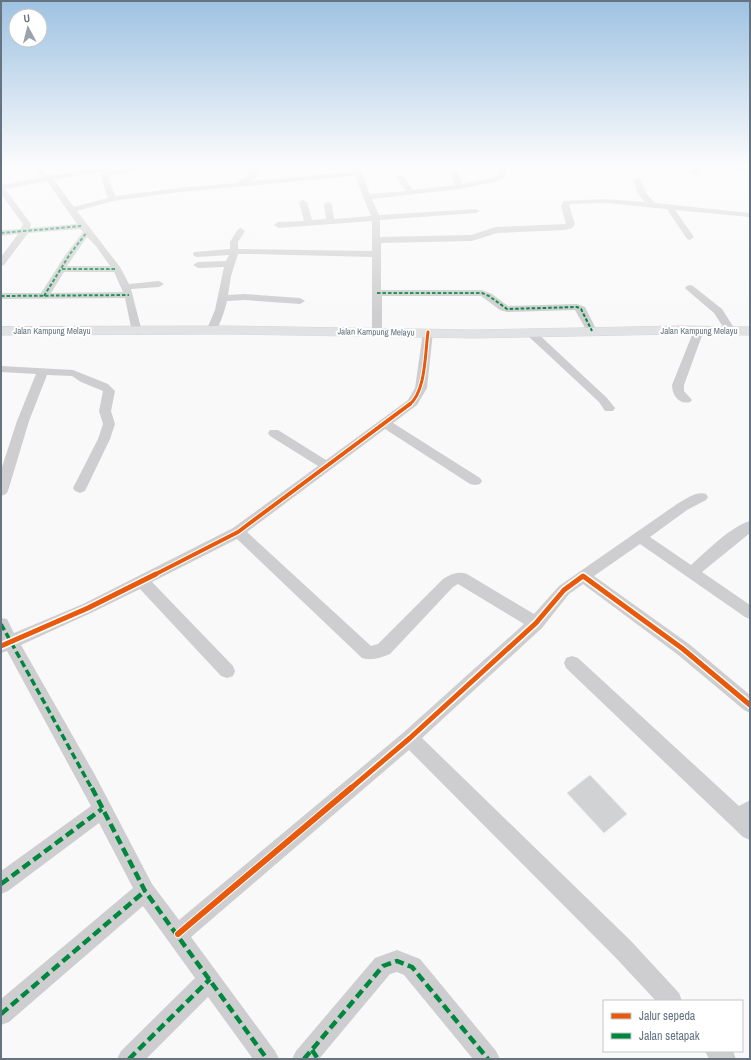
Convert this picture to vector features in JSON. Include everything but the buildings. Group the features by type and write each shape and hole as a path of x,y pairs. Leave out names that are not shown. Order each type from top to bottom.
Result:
{"main road":[{"name":"Jalan Kampung Melayu","path":"1,331 428,332 475,334 699,330 750,331"}],"street":[{"path":"1,263 25,231 27,222 21,214"},
{"path":"75,214 85,229 99,244 116,269 127,291 137,332"},
{"path":"306,214 308,222"},
{"path":"329,214 330,220"},
{"path":"375,214 377,240 378,332"},
{"path":"278,225 330,220 426,214"},
{"path":"377,240 472,238 496,230 564,227 571,224 568,214"},
{"path":"674,214 690,237"},
{"path":"1,233 85,229"},
{"path":"44,296 62,269 85,229"},
{"path":"211,331 220,310 226,276 234,252 234,242 240,232"},
{"path":"197,254 234,252 306,252 377,254"},
{"path":"198,265 230,264"},
{"path":"62,269 116,269"},
{"path":"1,296 44,296 127,291 159,284"},
{"path":"690,288 718,311 731,331"},
{"path":"377,293 482,293 500,306 507,309 577,307 581,309 592,332"},
{"path":"223,298 300,301"},
{"path":"686,400 678,392 678,385 699,330"},
{"path":"6,644 88,608 238,532 403,411 417,396 421,388 428,332"},
{"path":"530,332 603,400 609,408"},
{"path":"1,369 74,373 86,380 100,385 109,391 105,411 109,424 104,439 80,488"},
{"path":"1,491 6,464 43,371"},
{"path":"385,423 475,481"},
{"path":"274,433 327,466"},
{"path":"178,934 410,738 536,623 564,590 682,507 701,497"},
{"path":"691,572 750,526"},
{"path":"238,532 368,653 377,652 384,649 448,583 455,579 462,578 536,623"},
{"path":"640,537 691,572 748,607"},
{"path":"583,576 683,648 750,705"},
{"path":"142,581 227,671"},
{"path":"1,624 6,644 102,809 145,891 178,934 267,1059"},
{"path":"572,663 746,819"},
{"path":"410,738 623,949 670,1000"},
{"path":"1,884 102,809"},
{"path":"1,1014 145,891"},
{"path":"311,1056 383,966 397,961 412,967 488,1059"},
{"path":"129,1059 210,979"}],"marked path":[{"path":"1,233 82,226"},
{"path":"44,296 70,254 87,232"},
{"path":"62,269 117,269"},
{"path":"377,293 482,293 486,294 507,309 577,307 581,309 592,331"},
{"path":"1,296 129,295"},
{"path":"1,624 88,781 145,891 267,1059"},
{"path":"1,884 102,809"},
{"path":"1,1014 145,891"},
{"path":"304,1059 383,966 397,961 412,967 488,1059"},
{"path":"129,1059 210,979"},
{"path":"312,1050 318,1059"}],"cycle path":[{"path":"1,646 88,608 238,532 413,402 421,388 428,332"},
{"path":"178,934 410,738 536,623 564,590 583,576 683,649 750,705"}]}
